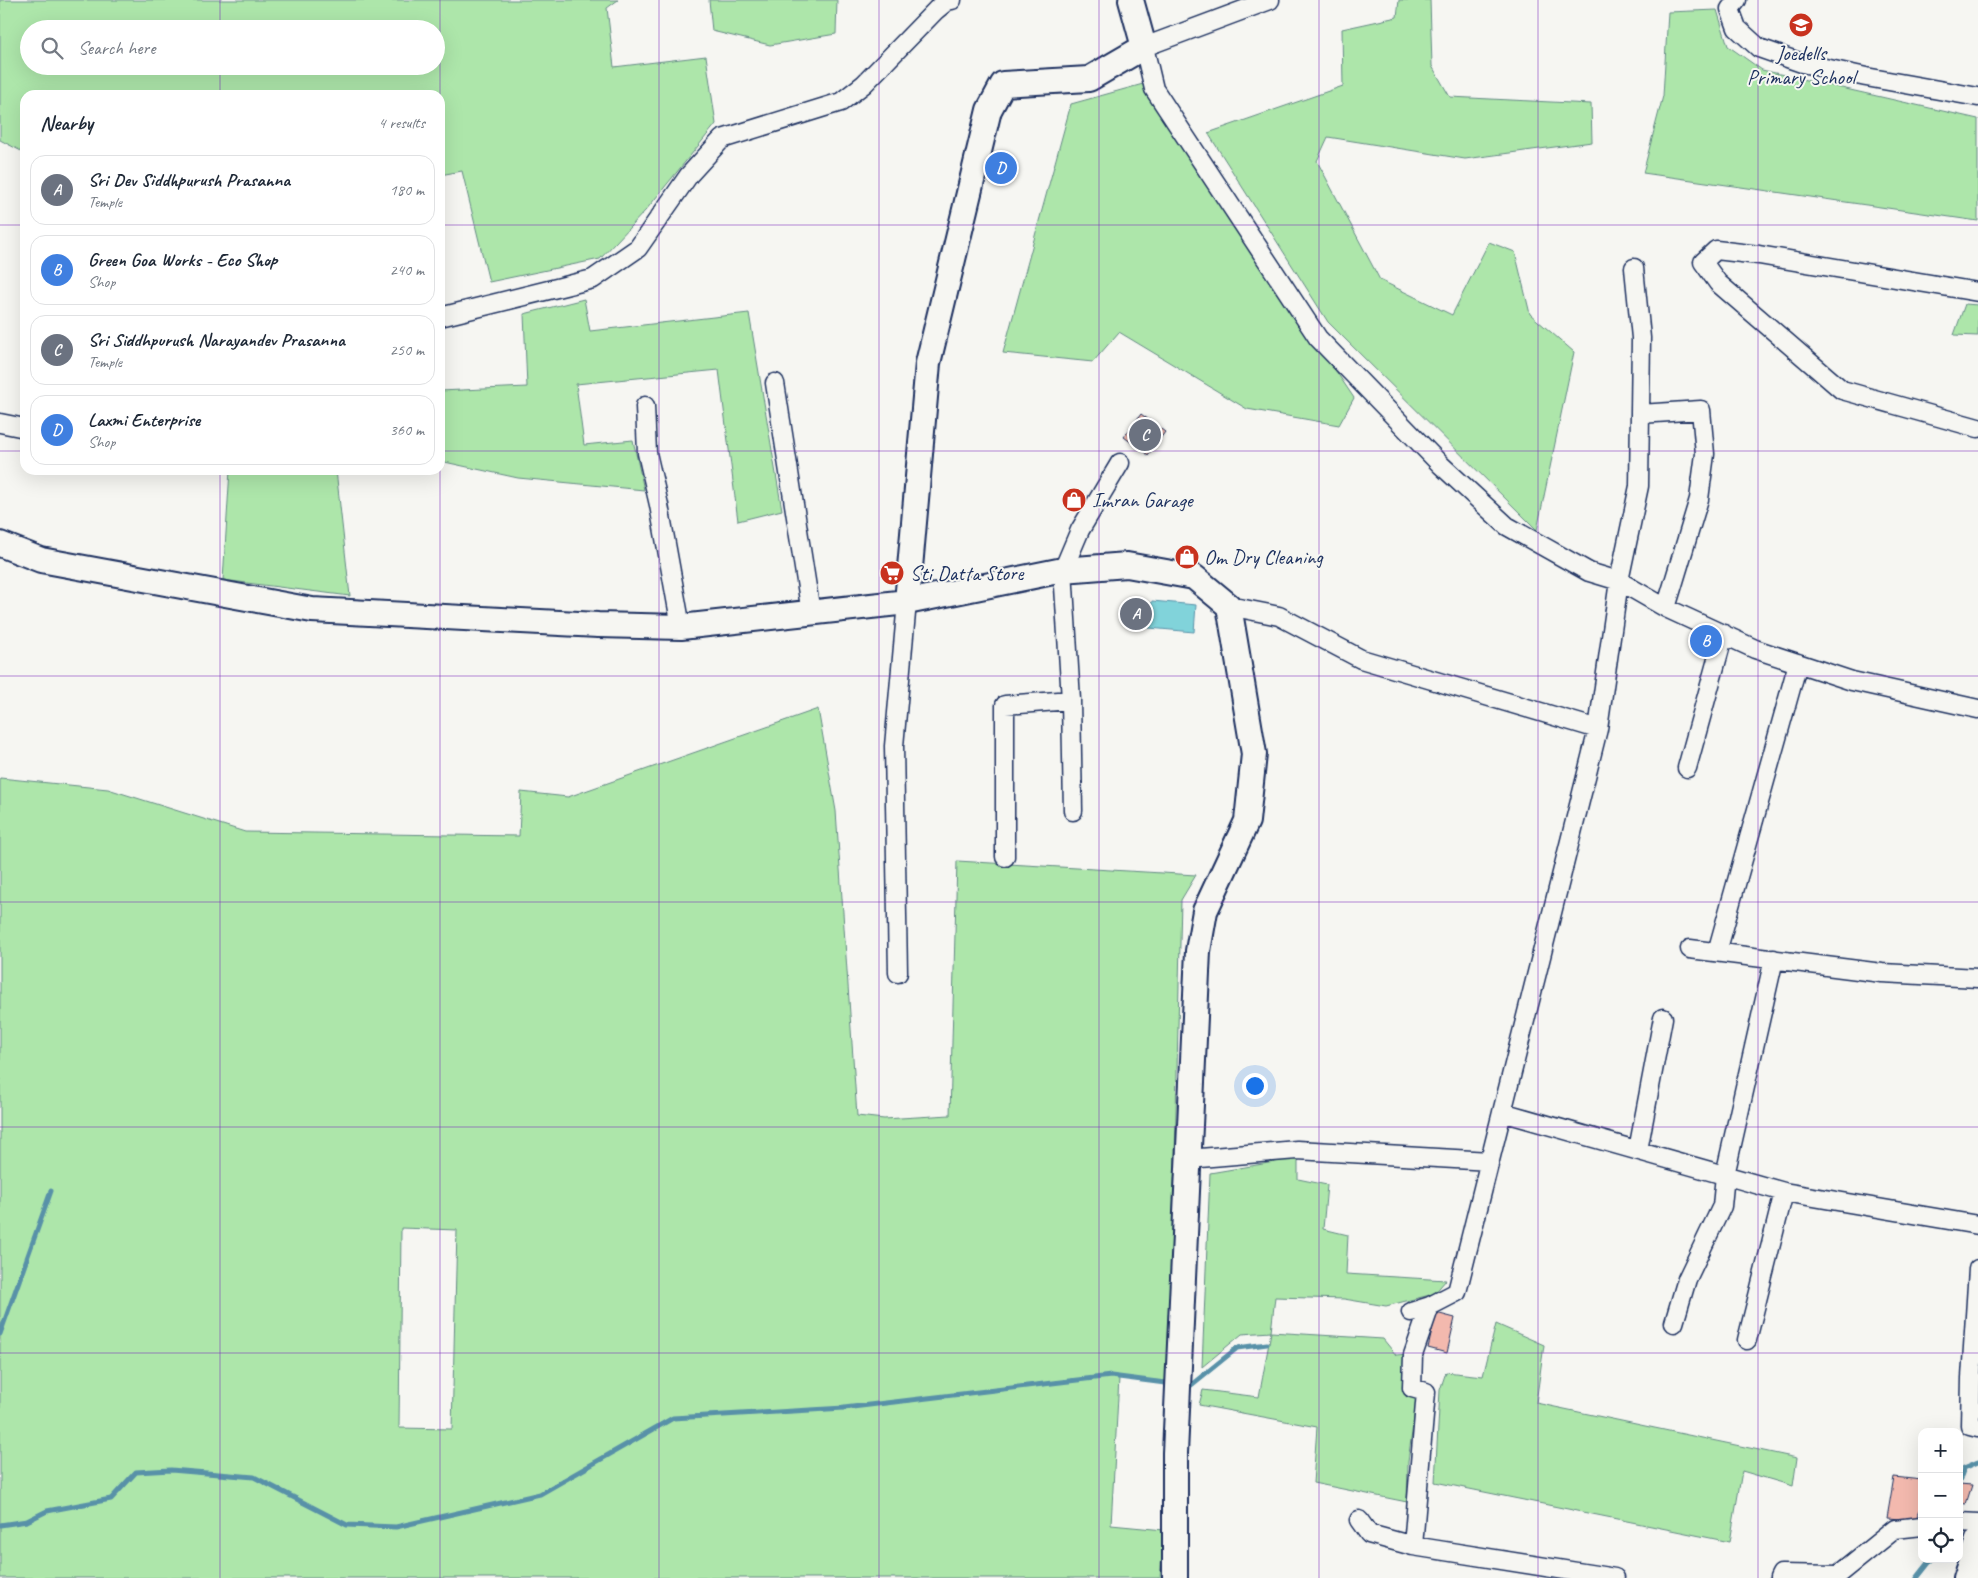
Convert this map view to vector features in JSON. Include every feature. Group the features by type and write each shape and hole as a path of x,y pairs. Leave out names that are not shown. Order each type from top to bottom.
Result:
{"street":[{"path":"445,316 593,278 638,248 689,175 722,139 841,102 864,84 936,10 947,0 952,0"},
{"path":"1131,0 1154,89 1318,338 1441,465 1507,526 1589,572 1619,581 1666,608 1755,649 1852,681 1978,709"},
{"path":"898,973 894,746 928,363 989,110 1003,84 1089,79 1144,47 1270,0"},
{"path":"1737,0 1730,9 1737,28 1759,48 1802,63 1866,77 1978,97"},
{"path":"1978,292 1716,250 1703,262 1718,283 1842,390 1978,428"},
{"path":"1411,1312 1430,1306 1457,1292 1598,729 1619,581 1640,486 1641,338 1634,268"},
{"path":"775,383 811,612"},
{"path":"645,406 647,453 681,627"},
{"path":"1640,414 1701,410 1705,454 1700,499 1666,608"},
{"path":"0,423 20,427"},
{"path":"1073,811 1071,700 1063,570 1080,530 1120,463"},
{"path":"0,544 42,560 312,610 598,626 681,627 907,602 1063,570 1127,566 1194,577 1229,606 1279,616 1361,659 1598,729"},
{"path":"1175,1578 1175,1453 1198,951 1205,911 1247,821 1254,754 1229,606"},
{"path":"1687,768 1724,634"},
{"path":"1717,952 1798,663"},
{"path":"1006,857 1005,706 1071,700"},
{"path":"1690,949 1882,973 1978,978"},
{"path":"1674,1323 1687,1279 1722,1206 1725,1176 1774,959"},
{"path":"1638,1150 1663,1018"},
{"path":"1502,1112 1784,1192 1978,1225"},
{"path":"1188,1159 1297,1150 1490,1161"},
{"path":"1747,1340 1784,1192"},
{"path":"1978,1269 1970,1426 1978,1428"},
{"path":"1413,1546 1426,1392 1412,1388 1413,1355 1430,1306"},
{"path":"1359,1520 1369,1534 1413,1546 1527,1571 1615,1578"},
{"path":"1963,1522 1978,1523"},
{"path":"1779,1578 1781,1574 1838,1575 1895,1529 1918,1526"},
{"path":"1965,1578 1978,1540"}],"green space":[{"path":"0,0 618,0 607,8 614,67 706,56 716,124 646,210 600,259 489,282 462,171 445,174 445,90 20,90 20,150 0,140"},
{"path":"709,0 837,0 836,34 770,45 712,31"},
{"path":"1399,0 1430,0 1432,66 1450,97 1591,104 1592,142 1465,159 1328,137 1317,161 1380,280 1452,315 1489,242 1515,252 1530,314 1574,352 1537,530 1328,322 1208,133 1343,86 1342,29 1397,17"},
{"path":"1717,10 1728,46 1762,70 1978,119 1978,221 1643,173 1663,96 1668,12"},
{"path":"1143,84 1354,398 1339,425 1247,409 1119,332 1093,362 1003,353 1071,104"},
{"path":"584,299 590,331 749,313 782,510 738,521 719,370 576,384 584,445 633,440 644,490 518,478 445,462 445,391 527,387 524,314"},
{"path":"1965,304 1978,305 1978,336 1954,335"},
{"path":"230,475 337,475 350,596 223,580"},
{"path":"818,709 836,811 857,1116 884,1119 950,1115 957,861 1196,875 1181,900 1167,1381 1119,1378 1111,1525 1164,1530 1160,1578 0,1578 0,778 108,789 245,832 519,836 521,792 568,797","holes":["401,1228 457,1230 452,1429 399,1428"]},
{"path":"1298,1158 1298,1179 1327,1185 1323,1229 1348,1235 1346,1274 1446,1280 1434,1294 1386,1306 1344,1299 1275,1297 1271,1332 1242,1334 1202,1367 1210,1173"},
{"path":"1496,1324 1544,1345 1536,1403 1797,1458 1793,1486 1742,1471 1730,1542 1435,1482 1440,1390 1446,1372 1483,1376"},
{"path":"1271,1332 1383,1339 1396,1355 1407,1354 1406,1395 1417,1396 1408,1461 1407,1502 1313,1483 1317,1427 1199,1405 1203,1390 1259,1397"}],"water":[{"path":"1152,601 1196,605 1194,632 1149,628"}],"building":[{"path":"1141,414 1165,432 1148,455 1124,437"},
{"path":"1436,1313 1455,1318 1447,1353 1428,1348"},
{"path":"1894,1477 1918,1480 1918,1514 1915,1520 1887,1518"},
{"path":"1963,1484 1972,1485 1966,1504 1963,1504"}],"waterway":[{"path":"0,1334 51,1191"},
{"path":"1184,1386 1190,1386 1237,1348 1267,1344"},
{"path":"0,1525 27,1521 47,1511 111,1499 136,1472 171,1470 254,1477 347,1525 396,1527 540,1494 673,1418 844,1408 1111,1376 1173,1384"},
{"path":"1962,1473 1964,1468 1978,1462"},
{"path":"1917,1578 1929,1563"}],"place":[{"name":"Joedells Primary School","path":"1801,25"},
{"name":"Laxmi Enterprise","path":"1001,168"},
{"name":"Sri Siddhpurush Narayandev Prasanna","path":"1145,435"},
{"name":"Imran Garage","path":"1074,500"},
{"name":"Om Dry Cleaning","path":"1187,557"},
{"name":"Sti Datta Store","path":"892,573"},
{"name":"Sri Dev Siddhpurush Prasanna","path":"1136,614"},
{"name":"Green Goa Works - Eco Shop","path":"1706,641"}]}
